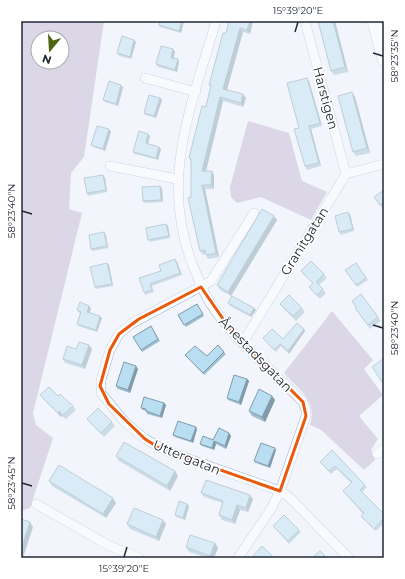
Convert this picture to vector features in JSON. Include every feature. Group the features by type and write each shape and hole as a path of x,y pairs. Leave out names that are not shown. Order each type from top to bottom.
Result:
{"street":[{"name":"Ånestadsgatan","path":"216,21 182,146 177,178 181,230 185,246 202,287 216,312 243,342 303,402 306,410 304,422 280,491 271,509 238,558"},
{"name":"Harstigen","path":"305,21 346,174"},
{"path":"374,21 384,59"},
{"path":"146,78 196,92"},
{"path":"346,174 384,164"},
{"path":"110,166 177,178"},
{"name":"Granitgatan","path":"243,342 346,174"},
{"path":"202,287 216,277 254,213"},
{"name":"Uttergatan","path":"202,287 139,319 119,334 110,350 100,386 101,393 124,421 145,439 161,449 280,491 289,496 350,558"},
{"path":"36,504 108,545 139,558"}],"highlighted area":[{"path":"201,287 230,329 303,402 306,416 280,491 161,449 145,439 109,404 100,386 110,350 119,334 139,319"}],"shaded area":[{"path":"21,21 104,21 84,157 71,173 69,209 82,213 33,413 36,425 53,438 30,508 21,511"},
{"path":"248,121 289,133 302,181 327,192 311,220 261,197 237,203 231,197 230,187"},
{"path":"332,311 373,360 364,369 383,395 359,416 378,439 371,450 375,460 364,470 320,429 310,425 312,417 311,409 306,396 284,373"}],"building":[{"path":"160,21 182,21 179,31 159,25"},
{"path":"229,21 250,21 247,30 240,28 223,89 243,94 241,103 220,97 202,171 212,171 211,185 202,185 216,253 206,255 205,250 200,251 188,198 191,197 191,159 189,158 202,106 206,107 211,85 209,85 223,33 226,33"},
{"path":"318,21 333,21 345,67 331,71"},
{"path":"122,36 134,40 130,57 117,53"},
{"path":"161,46 173,49 171,58 178,59 175,70 156,64"},
{"path":"307,78 320,123 309,126 319,163 305,166 294,129 299,128 287,83"},
{"path":"109,81 121,85 116,104 103,100"},
{"path":"352,92 367,148 353,152 338,96"},
{"path":"149,95 160,98 154,116 144,113"},
{"path":"97,126 109,129 103,149 91,145"},
{"path":"139,131 148,134 146,143 159,147 156,158 133,152"},
{"path":"103,175 106,190 87,193 84,178"},
{"path":"160,186 161,200 143,201 142,187"},
{"path":"384,190 384,204 383,203 380,205 374,197"},
{"path":"262,209 274,216 228,292 217,285"},
{"path":"348,212 353,229 339,232 335,216"},
{"path":"166,224 169,236 148,240 146,228"},
{"path":"104,232 107,246 91,249 89,235"},
{"path":"175,259 180,273 150,284 152,290 144,292 139,278 161,271 159,265"},
{"path":"311,261 324,274 316,282 323,289 317,295 309,287 313,283 301,271"},
{"path":"107,263 112,284 95,287 90,267"},
{"path":"356,263 366,278 356,285 345,270"},
{"path":"361,294 378,317 368,325 355,308 356,307 352,301"},
{"path":"289,295 302,308 293,316 280,304"},
{"path":"232,296 254,308 250,315 228,303"},
{"path":"80,302 89,306 87,312 100,316 96,330 77,324 81,312 77,310"},
{"path":"197,304 203,314 184,325 178,315"},
{"path":"297,323 304,329 288,351 280,344 274,350 263,338 272,329 283,339"},
{"path":"151,326 158,339 141,350 133,337"},
{"path":"79,342 89,345 82,365 63,359 67,346 76,349"},
{"path":"218,345 224,352 203,373 185,355 195,346 207,356"},
{"path":"384,358 384,381 382,382 372,367"},
{"path":"124,362 136,366 128,390 116,386"},
{"path":"234,375 247,379 239,402 227,398"},
{"path":"49,387 58,396 60,394 73,406 63,415 59,411 58,413 40,395"},
{"path":"259,389 272,396 262,417 249,411"},
{"path":"144,397 164,403 160,416 141,408"},
{"path":"98,408 112,422 101,433 87,419"},
{"path":"178,421 196,427 191,441 173,435"},
{"path":"219,428 229,433 225,446 214,441 212,448 200,444 203,436 213,440"},
{"path":"124,442 175,471 167,486 116,456"},
{"path":"261,443 275,448 268,466 254,461"},
{"path":"332,450 365,485 360,490 384,514 384,518 374,529 361,516 364,513 343,491 352,482 335,466 329,471 320,462"},
{"path":"59,465 113,498 103,514 49,481"},
{"path":"206,480 250,495 246,508 237,505 232,520 219,515 223,501 201,493"},
{"path":"179,501 187,504 183,518 175,515"},
{"path":"134,508 163,520 156,537 127,524"},
{"path":"284,515 299,530 288,541 273,526"},
{"path":"21,519 30,522 21,549"},
{"path":"190,535 215,543 210,556 186,547"},
{"path":"262,546 274,558 255,558 253,556"},
{"path":"320,551 327,558 312,558"}]}
